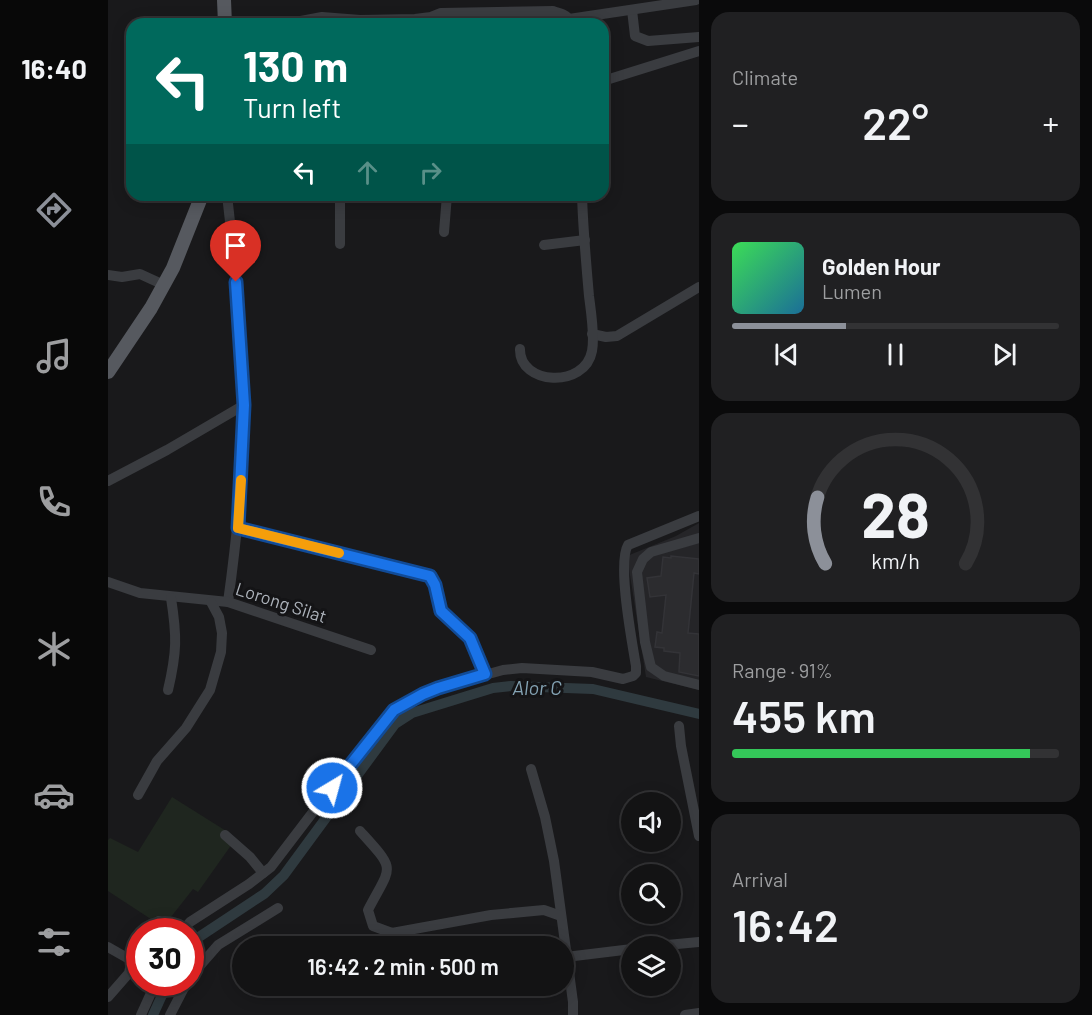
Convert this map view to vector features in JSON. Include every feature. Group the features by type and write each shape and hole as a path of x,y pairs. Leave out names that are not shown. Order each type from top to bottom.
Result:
{"main road":[{"path":"224,0 225,18"},
{"path":"108,372 164,285 200,201"}],"street":[{"path":"441,13 446,0"},
{"path":"591,18 696,0"},
{"path":"632,10 635,36 641,39 648,41 699,37"},
{"path":"423,18 441,13 454,18 553,11 567,18"},
{"path":"609,79 699,51"},
{"path":"228,201 238,303 244,405 238,528 228,602"},
{"path":"340,201 340,244"},
{"path":"444,232 447,201"},
{"path":"520,349 522,361 528,368 551,379 577,373 587,363 592,351 582,201"},
{"path":"544,245 585,240"},
{"path":"108,275 122,277 140,274 164,285"},
{"path":"591,334 606,337 617,336 699,287"},
{"path":"108,481 244,405"},
{"path":"196,918 277,861 345,770 394,710 438,688 485,674 522,669 592,672 623,679 633,676 636,673 636,666 623,562 624,552 628,545 699,516"},
{"path":"238,528 430,576 435,585 441,611 470,638 485,674"},
{"path":"699,538 651,552 642,559 637,572 645,642 651,667 664,676 699,685"},
{"name":"Lorong Silat","path":"108,582 140,593 171,598 228,602 371,651"},
{"path":"168,690 175,661 177,639 171,598"},
{"path":"138,795 158,761 186,728 210,690 221,652 222,633 219,617 211,602"},
{"path":"679,726 699,836"},
{"path":"531,769 545,817 563,936"},
{"path":"360,831 388,864 388,874 368,910 373,926 392,933 491,915 544,910 561,916"},
{"path":"225,835 250,857 263,873"},
{"path":"204,961 218,945 278,908"},
{"path":"681,944 699,942"},
{"path":"108,947 126,957"},
{"path":"574,956 621,950"},
{"path":"108,997 126,976"},
{"path":"141,1015 150,996"},
{"path":"170,1015 180,996"},
{"path":"571,996 573,1015"},
{"path":"685,1015 699,1013"}],"shaded area":[{"path":"699,523 699,690 646,677 627,556 676,536"},
{"path":"172,797 231,834 232,844 198,892 193,889 170,918 149,918 108,891 108,840 110,838 138,852"}],"building":[{"path":"671,556 699,559 699,574 694,573 688,633 699,634 699,676 679,672 680,653 655,647 657,632 662,633 666,595 650,597 647,578 661,576 663,557 671,558"}],"waterway":[{"name":"Alor C","path":"204,934 264,894 284,875 395,724 412,713 493,688 511,686 593,689 699,714"},
{"name":"Alor C","path":"153,1015 162,996"}],"slow traffic":[{"path":"241,480 238,528 339,553"}],"route":[{"path":"236,282 244,405 238,528 430,576 435,585 443,615 470,638 485,674 438,688 394,710 332,788"}]}
